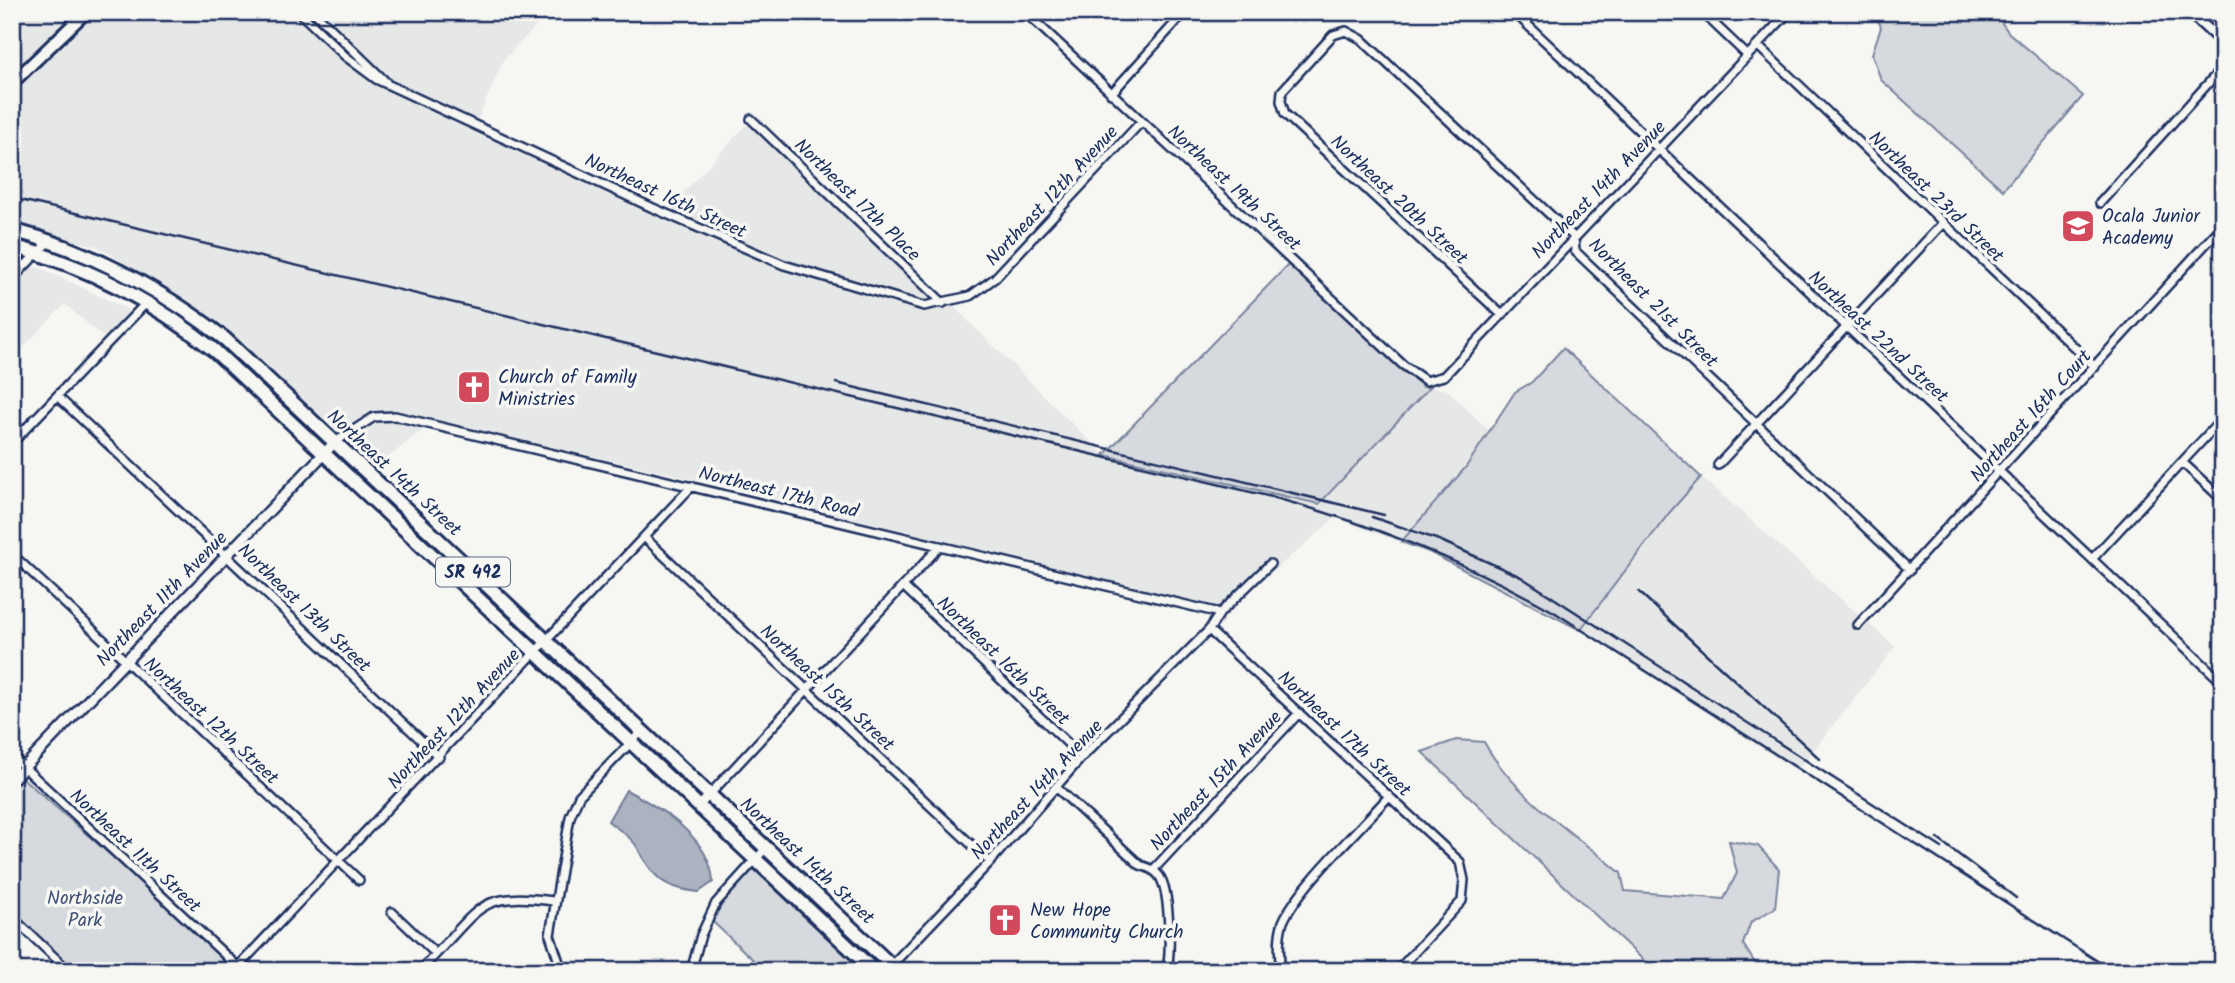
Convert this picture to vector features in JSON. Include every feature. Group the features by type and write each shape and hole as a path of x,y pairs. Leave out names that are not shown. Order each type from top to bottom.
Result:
{"main road":[{"path":"12,83 86,12"},
{"name":"Northeast 14th Street","path":"12,230 103,262 157,290 225,339 892,969"},
{"name":"Northeast 14th Street","path":"12,246 101,278 146,302 215,351 874,971"}],"street":[{"name":"Northeast 16th Street","path":"299,12 366,74 653,208 784,265 902,301 924,306 943,303"},
{"name":"Northeast 19th Street","path":"1025,12 1403,365 1426,382"},
{"name":"Northeast 12th Avenue","path":"1111,94 1185,12"},
{"name":"Northeast 22nd Street","path":"1514,12 2223,682"},
{"path":"1702,12 1748,56"},
{"name":"Northeast 14th Avenue","path":"1426,382 1444,376 1789,12"},
{"path":"2189,12 2223,43"},
{"name":"Northeast 16th Street","path":"316,14 386,83"},
{"path":"311,24 316,14"},
{"name":"Northeast 20th Street","path":"1346,31 1333,35 1282,90 1281,102 1285,114 1502,315"},
{"name":"Northeast 21st Street","path":"1346,31 1361,39 1574,237 1576,251 1910,570"},
{"path":"339,51 347,43"},
{"name":"Northeast 23rd Street","path":"1758,46 2095,368"},
{"path":"2100,203 2223,67"},
{"name":"Northeast 17th Place","path":"751,119 943,303"},
{"name":"Northeast 12th Avenue","path":"943,303 970,296 995,278 1141,122"},
{"path":"1718,466 1942,224"},
{"name":"Northeast 16th Court","path":"1858,625 2223,225"},
{"path":"12,279 49,241"},
{"path":"12,443 157,290"},
{"name":"Northeast 13th Street","path":"57,396 439,757"},
{"name":"Northeast 17th Road","path":"335,442 374,417 395,416 1220,613"},
{"path":"2093,558 2223,418"},
{"name":"Northeast 11th Avenue","path":"12,780 335,442"},
{"path":"2182,462 2223,500"},
{"name":"Northeast 12th Avenue","path":"236,969 692,486"},
{"name":"Northeast 15th Street","path":"644,537 990,862"},
{"path":"699,806 940,546"},
{"name":"Northeast 12th Street","path":"12,554 359,880"},
{"path":"1209,629 1220,613 1270,564"},
{"name":"Northeast 16th Street","path":"903,586 1082,757"},
{"name":"Northeast 14th Avenue","path":"892,969 1082,757 1209,629"},
{"name":"Northeast 17th Street","path":"1209,629 1460,862 1464,880 1462,901 1397,971"},
{"name":"Northeast 15th Avenue","path":"1154,869 1299,713"},
{"path":"562,971 550,935 553,901 570,817 579,796 642,731"},
{"name":"Northeast 11th Street","path":"12,756 236,969"},
{"path":"1056,788 1140,865 1154,869 1163,881 1168,921 1167,970"},
{"path":"1281,971 1279,956 1283,923 1300,895 1389,796"},
{"path":"691,971 701,935 716,903 766,848"},
{"path":"420,971 489,902 512,896 553,901"},
{"path":"392,912 436,954"},
{"path":"12,917 69,971"}],"shaded area":[{"path":"12,12 80,12 12,77"},
{"path":"93,12 292,12 341,60 376,85 725,246 782,269 900,306 924,310 952,305 1104,455 1319,504 1430,387 1447,390 1490,431 1466,467 1401,542 1335,518 1240,600 1276,564 1270,557 1218,608 693,479 397,411 373,412 336,436 189,301 96,246 12,225 12,89"},
{"path":"322,12 550,12 504,59 477,121 389,78"},
{"path":"747,124 933,300 904,297 786,260 668,209"},
{"path":"32,266 131,311 105,339 65,304 12,359 12,286"},
{"path":"394,421 425,428 372,470 343,442 375,422"},
{"path":"1701,477 1860,616 1852,625 1858,631 1867,622 1895,647 1797,771 1580,630 1670,512"},
{"path":"626,790 668,815 694,838 710,866 713,882 699,892 676,888 654,874 635,843 608,821"}],"green space":[{"path":"1875,12 1994,12 2009,33 2083,96 2003,190 1881,80 1872,54 1881,27"},
{"path":"1288,265 1423,387 1430,387 1319,504 1104,455"},
{"path":"1563,348 1701,477 1670,512 1580,630 1429,552 1401,542 1466,467 1515,392 1532,382"},
{"path":"1456,740 1484,742 1497,762 1528,797 1621,873 1625,891 1724,899 1737,873 1729,841 1758,846 1779,869 1775,908 1751,922 1743,944 1755,963 1752,971 1655,971 1422,752"},
{"name":"Northside Park","path":"18,774 227,957 218,971 69,971 12,917 12,780"},
{"path":"756,866 867,971 765,971 712,921 724,901"}],"railway":[{"path":"12,198 1272,497 1346,519 1452,560 1554,612 2113,971"},
{"path":"836,383 1384,515"},
{"path":"1372,517 1439,540 1521,577 1942,848"},
{"path":"1639,592 1820,759"},
{"path":"1938,839 2016,898"}],"place":[{"name":"Ocala Junior Academy","path":"2078,226"},
{"name":"Church of Family Ministries","path":"474,387"},
{"name":"New Hope Community Church","path":"1005,920"}]}
